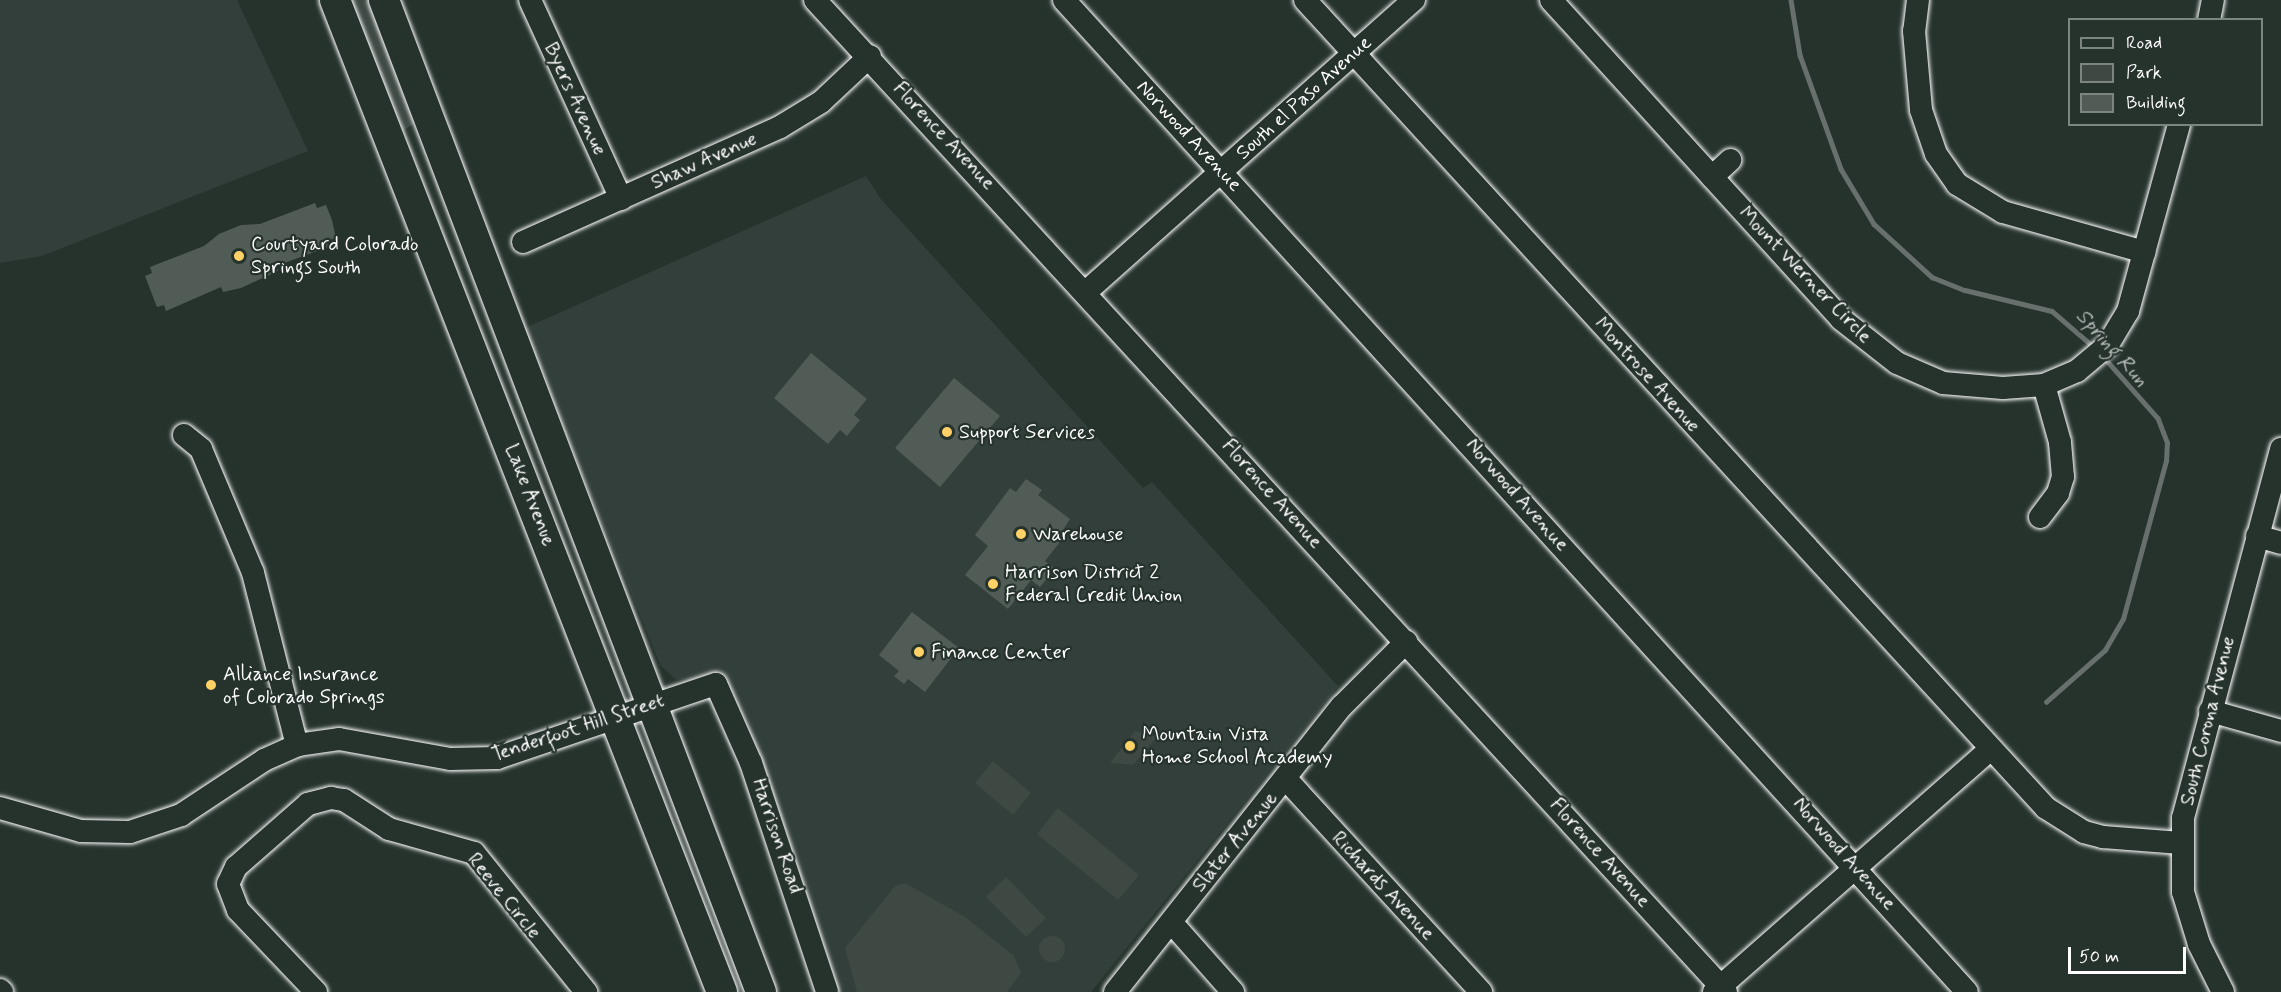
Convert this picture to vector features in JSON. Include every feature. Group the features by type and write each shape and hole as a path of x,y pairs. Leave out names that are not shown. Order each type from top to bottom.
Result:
{"main road":[{"name":"Lake Avenue","path":"335,0 722,992"},
{"path":"384,0 761,992"}],"street":[{"name":"Byers Avenue","path":"530,0 621,198"},
{"name":"Florence Avenue","path":"815,0 870,56 1087,291 1720,990"},
{"name":"Norwood Avenue","path":"1064,0 1856,866 1967,992"},
{"name":"Montrose Avenue","path":"1305,0 1989,750 2046,808 2084,832 2121,840 2181,843"},
{"name":"South el Paso Avenue","path":"1087,291 1414,0"},
{"path":"1918,0 1914,31 1921,111 1936,154 1957,184 2003,212 2144,252"},
{"path":"2209,18 2213,0"},
{"name":"Mount Werner Circle","path":"1562,4 1712,177 1858,335 1918,385 2044,386 2099,354 2128,311 2178,126"},
{"name":"Shaw Avenue","path":"523,242 800,116 870,56"},
{"path":"1712,177 1730,160"},
{"path":"2040,517 2058,493 2063,477 2060,442 2044,386"},
{"path":"184,435 201,449 254,573 297,745"},
{"name":"South Corona Avenue","path":"2223,992 2191,919 2184,892 2181,843 2187,796 2281,448"},
{"path":"2257,536 2281,543"},
{"name":"Slater Avenue","path":"1115,992 1342,706 1407,642"},
{"name":"Tenderfoot Hill Street","path":"0,808 81,831 147,829 182,815 264,760 297,745 339,739 438,758 486,759 614,720 716,684"},
{"name":"Harrison Road","path":"716,684 751,763 827,992"},
{"path":"2210,711 2281,731"},
{"path":"1720,990 1856,866 1989,750"},
{"name":"Richards Avenue","path":"1286,779 1480,992"},
{"name":"Reeve Circle","path":"316,992 238,910 228,884 236,867 308,804 331,798 344,800 389,829 474,853 586,992"},
{"path":"1171,922 1233,992"}],"shaded area":[{"path":"0,0 237,0 308,151 42,256 0,263"},
{"path":"866,176 880,198 1143,488 1152,482 1338,686 1091,992 836,992 748,727 720,671 691,680 675,679 661,666 523,329"}],"green space":[{"path":"349,0 368,0 416,122 403,131"},
{"path":"1135,731 1157,737 1133,765 1110,763"},
{"path":"993,761 1031,793 1013,815 975,783"},
{"path":"1058,808 1139,875 1118,900 1037,834"},
{"path":"1006,877 1046,918 1026,937 986,897"},
{"path":"905,883 965,917 1014,956 1021,973 1007,992 857,992 845,948 895,886"},
{"path":"1052,936 1061,940 1065,949 1061,958 1052,962 1043,958 1039,949 1043,940"}],"building":[{"name":"Courtyard Colorado Springs South","path":"315,203 317,208 326,205 332,220 336,238 329,240 331,246 276,266 278,271 241,288 223,292 221,287 166,311 164,305 157,307 145,276 152,273 150,267 204,246 219,234 241,225 260,224"},
{"path":"811,353 867,399 854,415 860,420 847,436 840,430 828,444 774,398"},
{"name":"Support Services","path":"954,378 1000,416 940,487 895,448"},
{"name":"Warehouse","path":"1026,479 1042,490 1038,495 1070,519 1063,530 1067,533 1045,561 1055,569 1040,587 1031,580 1008,609 965,575 988,546 975,535 1010,488 1016,492"},
{"name":"Finance Center","path":"912,612 959,648 925,692 908,679 904,684 894,676 899,671 879,655"}],"waterway":[{"name":"Spring Run","path":"1791,0 1800,55 1841,169 1874,224 1932,277 1965,290 2052,311 2094,347"},
{"name":"Spring Run","path":"2046,702 2105,650 2123,619 2166,461 2167,443 2158,419 2104,358"}],"place":[{"name":"Courtyard Colorado Springs South","path":"239,256"},
{"name":"Support Services","path":"947,432"},
{"name":"Warehouse","path":"1021,534"},
{"name":"Harrison District 2 Federal Credit Union","path":"993,584"},
{"name":"Finance Center","path":"919,652"},
{"name":"Alliance Insurance of Colorado Springs","path":"211,685"},
{"name":"Mountain Vista Home School Academy","path":"1130,746"}]}
